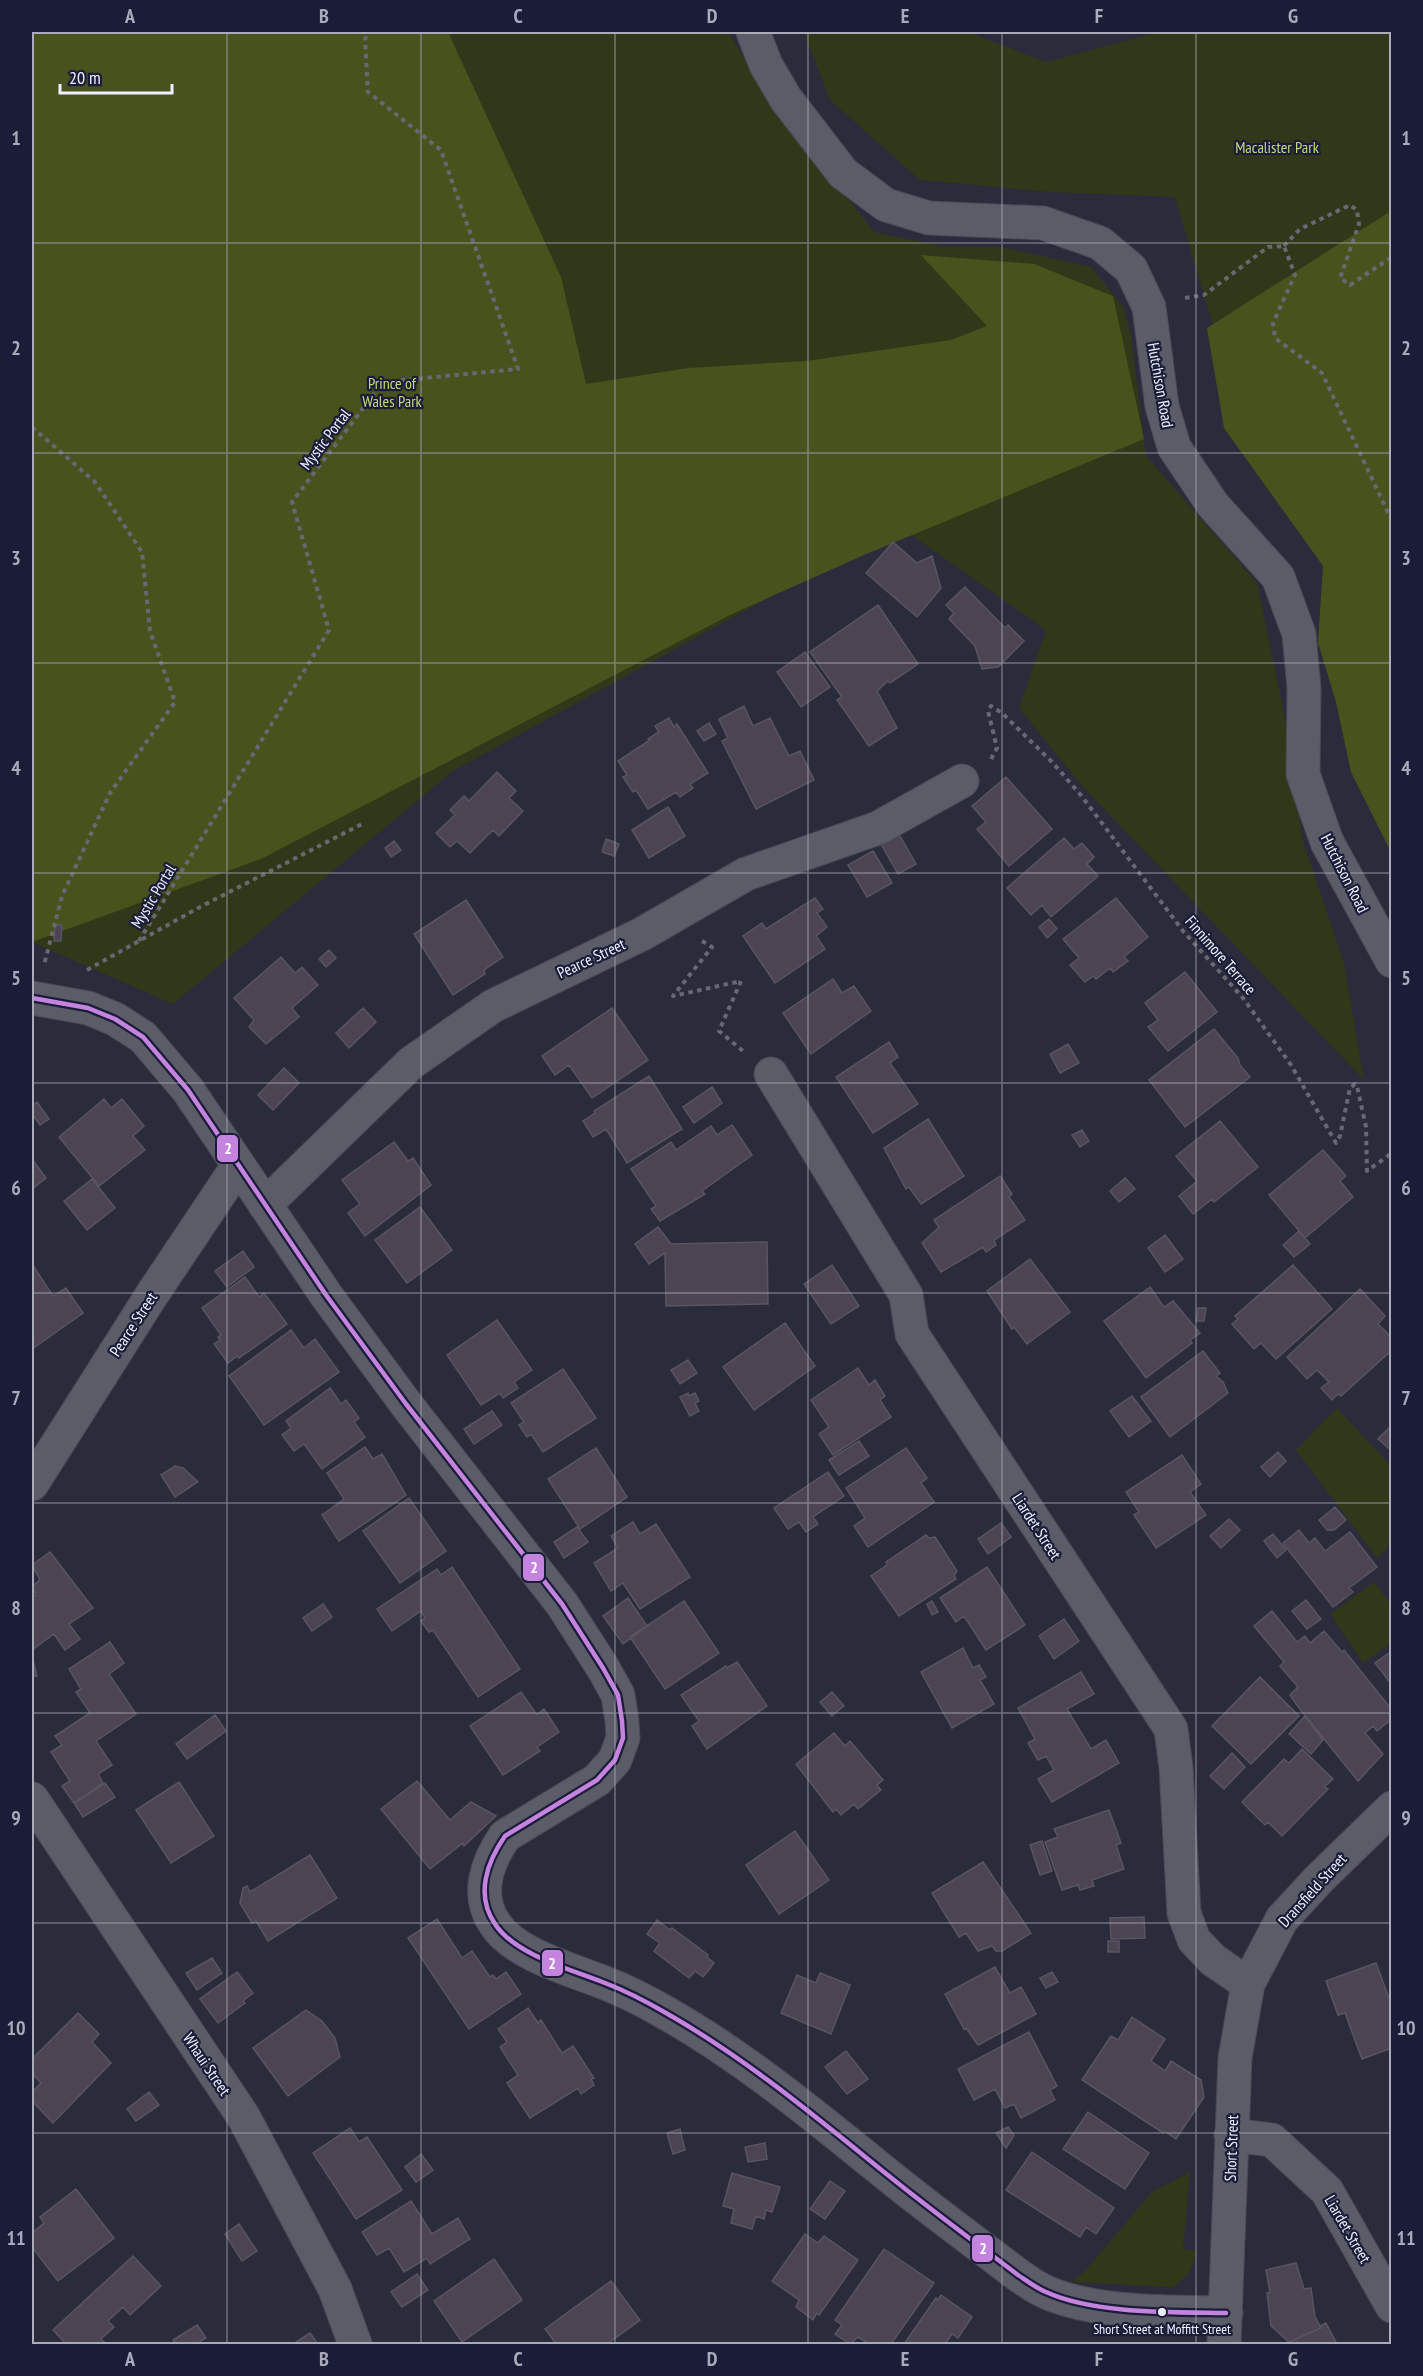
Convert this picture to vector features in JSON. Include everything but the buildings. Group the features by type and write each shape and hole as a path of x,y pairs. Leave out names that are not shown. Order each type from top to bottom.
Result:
{"street":[{"name":"Hutchison Road","path":"753,32 766,65 800,118 843,173 886,205 928,218 1043,223 1100,243 1131,269 1149,307 1162,406 1174,447 1213,505 1278,577 1299,634 1304,688 1303,774 1327,842 1392,960"},
{"name":"Pearce Street","path":"266,1205 411,1063 493,1006 668,920 746,874 878,828 975,773"},
{"path":"45,1000 88,1008 115,1019 143,1036 188,1090 326,1295 406,1404 562,1604 618,1695 623,1738 615,1760 597,1780 505,1836 495,1850 488,1864 484,1887 487,1906 495,1924 511,1940 555,1964 607,1984 664,2012 723,2047 776,2084 1009,2268 1045,2292 1070,2301 1143,2311 1225,2329"},
{"name":"Liardet Street","path":"771,1074 906,1295 912,1334 1171,1728 1176,1768 1184,1913 1194,1940 1213,1960 1248,1984"},
{"name":"Pearce Street","path":"32,1484 148,1300 238,1166"},
{"name":"Whaui Street","path":"32,1799 243,2116 335,2289 355,2344"},
{"name":"Dransfield Street","path":"1248,1984 1282,1919 1319,1879 1392,1808"},
{"name":"Short Street","path":"1225,2329 1235,2058 1248,1984"},
{"name":"Liardet Street","path":"1231,2135 1272,2140 1327,2191 1392,2306"}],"path":[{"name":"Mystic Portal","path":"139,941 329,630 292,502 383,382 518,369 441,150 368,92 365,39 369,32"},
{"path":"1149,307 1204,295 1268,247 1284,246 1300,230 1350,205 1357,210 1359,224 1340,278 1350,285 1392,257"},
{"path":"1284,246 1295,275 1273,323 1275,338 1322,373 1392,521"},
{"path":"32,427 95,482 142,552 150,631 175,702 110,793 66,886 44,966 45,1000"},
{"name":"Finnimore Terrace","path":"975,773 997,748 988,711 991,706 1002,713 1052,762 1080,794 1183,931 1243,998 1291,1065 1336,1143 1340,1136 1350,1088 1355,1084 1358,1086 1366,1127 1367,1171 1392,1153"},
{"path":"45,1000 87,970 139,941 364,823"},
{"path":"668,920 712,947 674,996 741,981 719,1031 771,1074"}],"green space":[{"name":"Prince of Wales Park","path":"32,32 728,32 769,97 874,232 941,246 1002,247 1091,267 1124,308 1131,336 1146,456 1257,583 1284,713 1303,842 1344,963 1364,1080 1083,787 1019,708 1046,630 899,526 453,771 173,1004 32,942"},
{"name":"Prince of Wales Park","path":"32,32 448,32 561,277 586,384 688,368 806,361 951,340 987,326 921,255 1034,264 1113,296 1144,439 864,555 732,614 261,859 32,942"},
{"name":"Macalister Park","path":"804,32 968,32 1046,62 1159,32 1391,32 1391,802 1340,571 1239,413 1175,197 1051,192 920,180 830,100"},
{"path":"1391,211 1391,852 1351,772 1336,702 1318,643 1323,566 1224,428 1207,328"},
{"path":"1337,1408 1391,1466 1391,1543 1377,1558 1296,1450"},
{"path":"1374,1582 1391,1605 1391,1643 1363,1663 1330,1614"},
{"path":"1190,2172 1183,2249 1196,2251 1191,2268 1183,2279 1173,2287 1071,2282 1085,2271 1152,2192"}],"transit line":[{"name":"2","path":"32,998 88,1008 115,1019 143,1037 188,1090 326,1295 406,1404 562,1604 618,1695 623,1738 615,1760 597,1780 505,1836 493,1857 486,1879 486,1902 489,1913 504,1935 530,1953 644,2001 725,2050 808,2111 937,2214 1018,2275 1046,2292 1065,2299 1110,2308 1158,2312 1226,2313"}],"place":[{"name":"Short Street at Moffitt Street","path":"1162,2312"}]}
